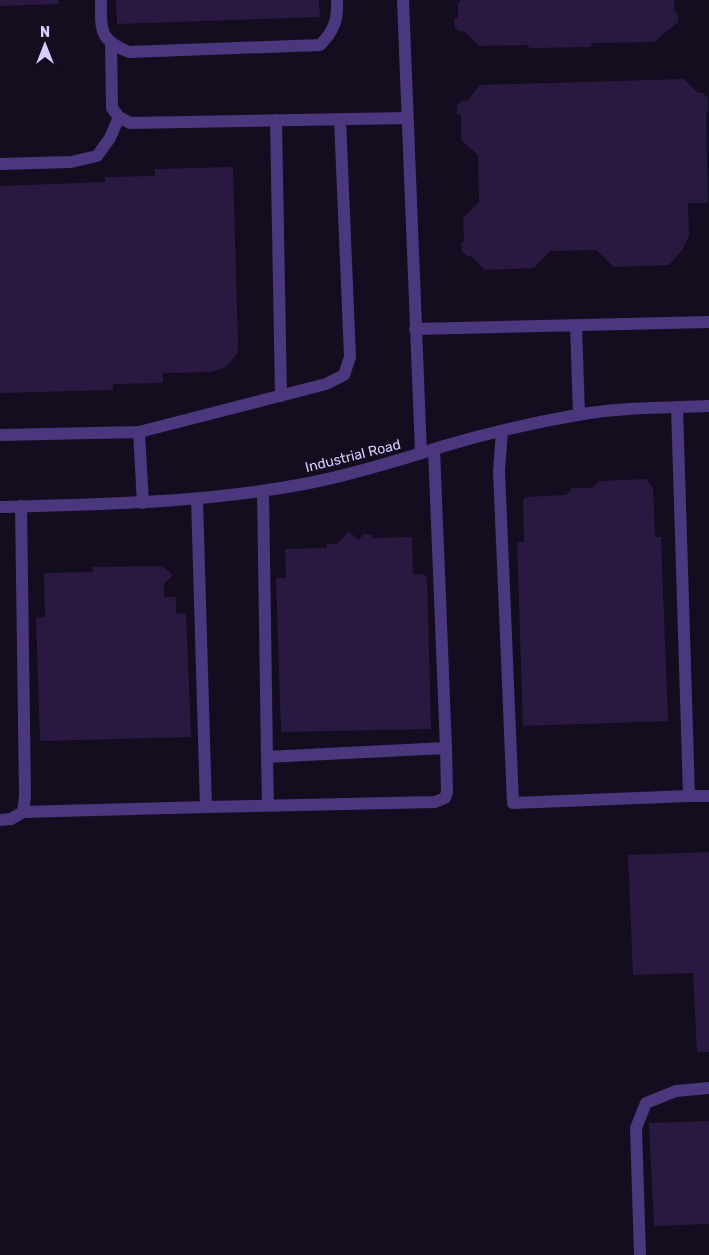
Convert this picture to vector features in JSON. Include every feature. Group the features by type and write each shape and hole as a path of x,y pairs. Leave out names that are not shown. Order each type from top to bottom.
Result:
{"street":[{"path":"101,0 101,27 111,44 112,108 118,118 130,123 407,118"},
{"path":"111,44 129,52 320,45 333,32 337,15 337,0"},
{"path":"403,0 421,454"},
{"path":"0,164 71,162 97,156 110,138 118,118"},
{"path":"0,435 139,432 326,384 344,375 350,357 340,119"},
{"path":"276,120 281,396"},
{"path":"415,329 709,322"},
{"path":"576,325 579,414"},
{"name":"Industrial Road","path":"0,507 143,503 263,491 320,480 502,431 579,414 619,409 709,406"},
{"path":"677,407 689,796"},
{"path":"502,431 499,471 514,803 709,796"},
{"path":"139,432 143,503"},
{"path":"0,820 11,819 23,812 435,802 444,798 447,792 446,748 434,449"},
{"path":"263,491 268,806"},
{"path":"197,499 206,808"},
{"path":"21,506 25,796 23,812"},
{"path":"267,758 446,748"},
{"path":"640,1255 636,1128 646,1103 676,1091 709,1088"}],"building":[{"path":"0,0 58,0 59,4 0,6"},
{"path":"116,0 319,0 320,17 117,24"},
{"path":"461,0 674,0 678,22 654,42 592,43 590,47 530,48 527,45 479,46 464,31 459,31 455,28 454,19 458,17 458,3"},
{"path":"684,79 698,93 703,93 708,98 708,112 706,114 708,203 688,203 689,235 683,249 669,265 614,267 596,250 550,251 534,268 485,270 471,256 467,256 462,252 461,243 464,241 463,218 479,202 478,155 461,140 461,115 457,114 457,106 462,100 467,101 480,85"},
{"path":"233,167 238,345 237,354 226,367 212,372 163,373 163,383 113,384 113,390 0,393 0,186 105,182 105,177 155,176 155,169"},
{"path":"646,479 653,488 655,537 661,537 668,721 523,726 517,542 524,542 523,500 525,497 566,495 572,488 592,488 599,481"},
{"path":"349,531 358,540 364,534 372,535 372,538 412,537 413,574 423,574 427,578 431,729 281,732 276,578 286,578 285,549 327,548 327,544 337,544"},
{"path":"162,566 173,575 164,584 164,597 176,597 176,613 186,614 191,737 40,741 36,618 45,617 44,573 93,572 92,567"},
{"path":"709,852 709,1052 697,1052 693,973 633,975 628,855"},
{"path":"709,1121 709,1224 654,1226 649,1123"}]}
